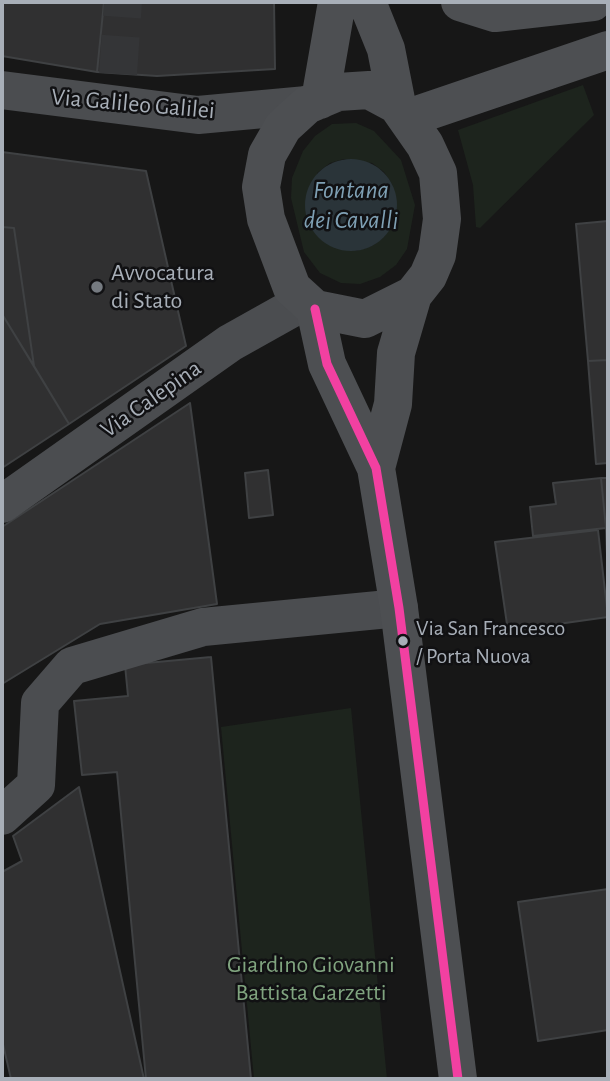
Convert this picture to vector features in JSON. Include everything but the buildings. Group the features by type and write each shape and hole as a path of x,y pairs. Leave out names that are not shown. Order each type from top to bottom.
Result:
{"main road":[{"path":"314,102 337,2"},
{"path":"367,2 386,49 403,112 425,145 438,173 442,219 437,255 428,276 413,295 396,353 393,404 376,468"},
{"path":"460,2 495,13 593,2"},
{"path":"413,295 365,319 310,305 292,288 266,219 261,187 267,156 283,127 314,102 338,92 369,90 403,112 608,50"},
{"path":"310,305 327,364 376,468 399,608 458,1079"}],"street":[{"name":"Via Galileo Galilei","path":"2,90 117,90 198,115 314,102"},
{"name":"Via Calepina","path":"2,504 230,343 310,305"},
{"path":"2,816 36,785 40,703 72,666 203,627 399,608"}],"green space":[{"path":"583,85 594,115 480,228 476,227 473,185 458,130"},
{"path":"356,123 374,131 401,160 415,205 407,249 396,265 380,277 360,284 341,283 320,273 304,252 291,198 292,178 303,151 315,136 332,124","holes":["344,159 372,163 384,172 392,184 397,212 392,226 383,238 372,246 356,251 317,173 330,163"]},
{"name":"Giardino Giovanni Battista Garzetti","path":"351,708 387,1079 254,1079 221,727"}],"water":[{"name":"Fontana dei Cavalli","path":"351,159 377,167 389,179 397,205 389,231 377,243 351,251 325,243 313,231 305,205 313,179 325,167"}],"tunnel":[{"path":"118,74 123,2"}],"transit line":[{"path":"315,309 327,364 376,468 399,608 458,1079"}],"place":[{"name":"Avvocatura di Stato","path":"97,287"},
{"name":"Via San Francesco / Porta Nuova","path":"403,641"}]}
